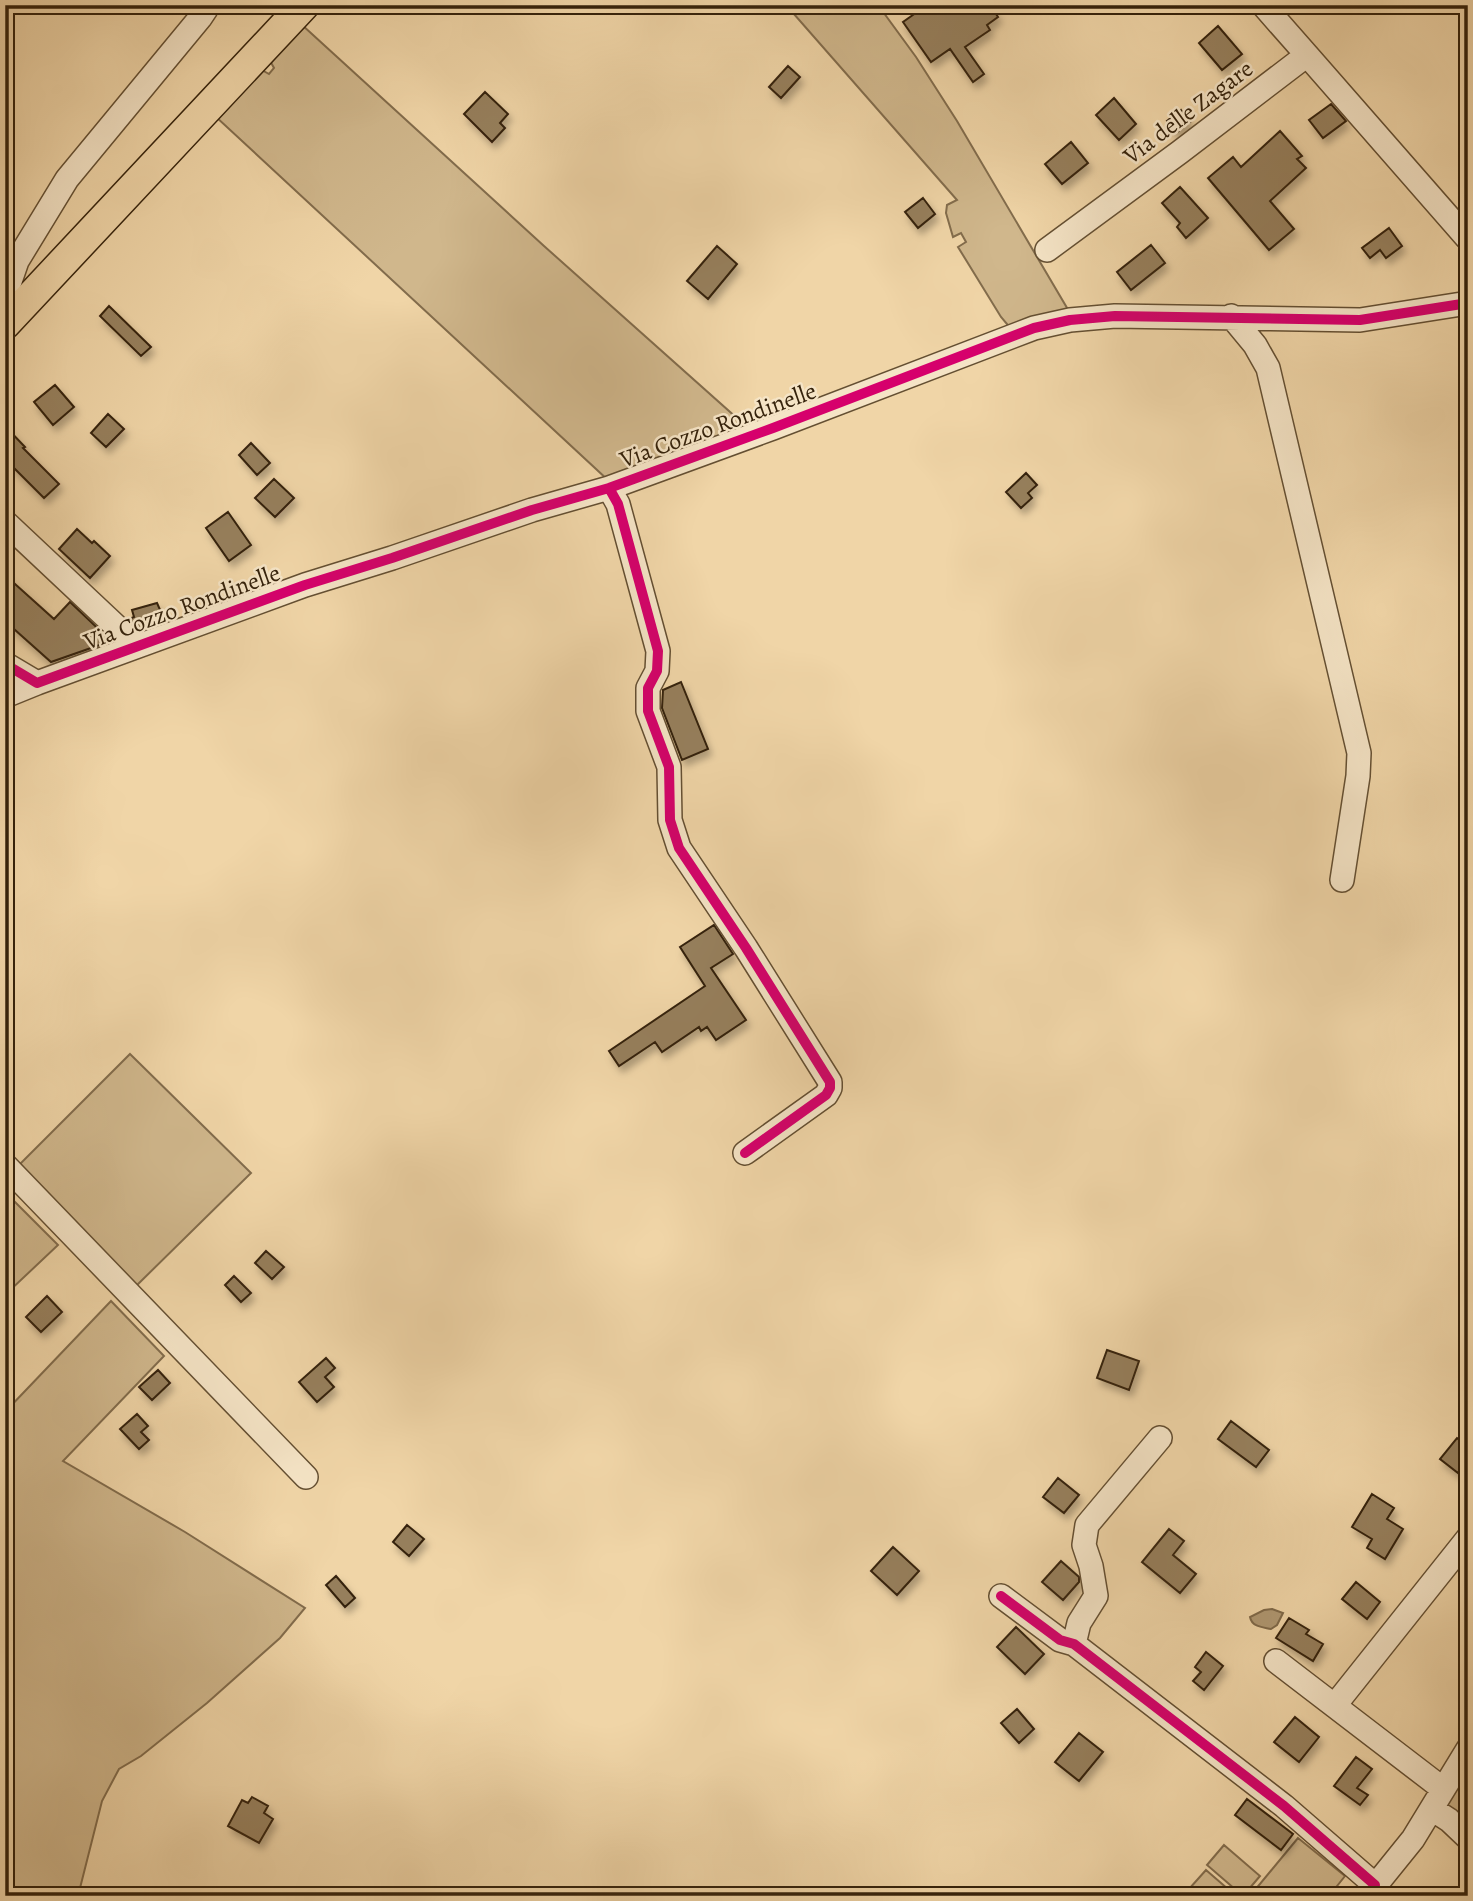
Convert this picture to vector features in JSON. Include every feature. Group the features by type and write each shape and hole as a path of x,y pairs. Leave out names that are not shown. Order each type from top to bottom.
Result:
{"main road":[{"path":"5,324 304,5"}],"street":[{"path":"1263,5 1467,239"},
{"path":"5,296 17,261 67,179 206,6"},
{"name":"Via delle Zagare","path":"1047,250 1307,55"},
{"name":"Via Cozzo Rondinelle","path":"5,696 305,585 532,510 610,488 1034,328 1096,316 1360,320 1468,303"},
{"path":"1231,316 1255,345 1268,368 1359,753 1359,776 1342,880"},
{"path":"610,488 618,504 658,651 657,671 648,688 648,711 669,767 670,820 673,832 680,848 830,1082 826,1095 745,1153"},
{"path":"5,522 136,646"},
{"path":"5,664 37,683"},
{"path":"5,1165 306,1477"},
{"path":"5,1184 265,1452"},
{"path":"1074,1644 1079,1623 1097,1596 1084,1545 1087,1525 1160,1438"},
{"path":"1335,1705 1468,1538"},
{"path":"1001,1596 1060,1640 1074,1644 1284,1806 1371,1891 1413,1839 1468,1749"},
{"path":"1276,1661 1335,1705 1438,1799 1449,1820 1468,1838"}],"shaded area":[{"path":"786,5 878,5 916,57 957,121 1070,313 1012,330 1001,317 958,247 966,242 961,233 953,237 946,213 947,205 957,200"},
{"path":"301,24 748,428 609,481 215,116 260,69 269,74 274,68 269,59"},
{"path":"130,1054 251,1173 132,1290 16,1168"},
{"path":"5,1192 58,1245 5,1295"},
{"path":"111,1301 164,1356 63,1461 185,1532 305,1608 280,1638 207,1703 141,1756 119,1769 102,1801 78,1896 5,1896 5,1412"},
{"path":"1272,1609 1283,1613 1277,1625 1271,1629 1258,1626 1251,1620 1250,1617"},
{"path":"1468,1761 1468,1831 1443,1805"},
{"path":"1298,1838 1345,1876 1329,1896 1250,1896"},
{"path":"1224,1845 1260,1876 1243,1896 1207,1865"},
{"path":"1206,1870 1236,1896 1196,1896 1189,1889"}],"building":[{"path":"927,5 990,5 998,17 987,25 990,30 965,47 984,74 973,82 950,49 931,62 903,22"},
{"path":"1218,26 1242,54 1222,70 1199,43"},
{"path":"788,66 800,77 781,98 769,87"},
{"path":"485,92 508,114 500,123 505,128 492,142 464,114"},
{"path":"1114,98 1136,124 1119,140 1096,115"},
{"path":"1331,104 1346,121 1323,138 1309,120"},
{"path":"1181,110 1190,122 1176,133 1167,121"},
{"path":"1280,131 1302,156 1297,159 1306,168 1270,201 1294,229 1269,250 1208,178 1233,157 1241,167"},
{"path":"1071,142 1088,163 1062,184 1045,164"},
{"path":"1180,187 1208,218 1186,238 1177,227 1180,223 1162,203"},
{"path":"923,198 935,214 918,228 905,212"},
{"path":"1389,228 1402,246 1386,258 1380,250 1370,258 1362,248"},
{"path":"1151,245 1165,263 1131,290 1117,272"},
{"path":"717,246 737,264 708,299 687,281"},
{"path":"109,306 151,347 141,356 100,316"},
{"path":"55,385 74,407 53,425 34,402"},
{"path":"108,414 124,429 106,447 91,433"},
{"path":"5,426 59,484 44,498 5,459"},
{"path":"251,443 270,463 257,475 239,455"},
{"path":"1026,473 1037,485 1028,493 1032,498 1021,508 1006,492"},
{"path":"274,479 294,498 275,517 255,498"},
{"path":"228,512 251,545 229,561 206,528"},
{"path":"77,529 110,556 90,578 59,549"},
{"path":"5,575 54,619 70,602 111,641 51,662 5,621"},
{"path":"157,603 165,621 141,630 129,619 134,617 132,610"},
{"path":"681,682 708,749 682,760 662,708 663,690"},
{"path":"714,925 733,954 711,968 746,1020 716,1040 707,1027 701,1031 699,1027 662,1052 655,1042 619,1066 609,1051 705,986 680,947"},
{"path":"266,1251 284,1267 272,1279 255,1263"},
{"path":"234,1276 251,1293 241,1302 225,1285"},
{"path":"47,1296 62,1312 41,1332 26,1317"},
{"path":"1107,1350 1139,1361 1129,1390 1097,1378"},
{"path":"326,1358 335,1368 325,1377 334,1387 317,1402 299,1382"},
{"path":"158,1370 170,1383 152,1400 139,1387"},
{"path":"137,1414 148,1426 141,1432 149,1440 139,1449 120,1429"},
{"path":"1231,1421 1269,1450 1256,1467 1218,1439"},
{"path":"1457,1438 1468,1446 1468,1476 1460,1470 1458,1473 1440,1459"},
{"path":"1058,1478 1079,1495 1064,1513 1043,1497"},
{"path":"1372,1494 1394,1508 1387,1519 1403,1529 1385,1559 1367,1548 1372,1539 1352,1527"},
{"path":"407,1525 424,1539 409,1556 393,1542"},
{"path":"1169,1529 1184,1541 1173,1555 1196,1574 1180,1593 1142,1562"},
{"path":"893,1547 919,1571 897,1595 871,1571"},
{"path":"1061,1561 1079,1577 1079,1582 1063,1600 1042,1582"},
{"path":"336,1576 355,1598 345,1607 326,1585"},
{"path":"1356,1582 1380,1602 1367,1619 1342,1599"},
{"path":"1289,1618 1309,1630 1306,1634 1323,1644 1313,1661 1276,1638"},
{"path":"1016,1627 1044,1654 1025,1674 997,1647"},
{"path":"1206,1652 1223,1666 1204,1690 1193,1681 1201,1672 1195,1667"},
{"path":"1017,1709 1034,1729 1019,1743 1001,1723"},
{"path":"1295,1717 1319,1737 1299,1762 1274,1742"},
{"path":"1079,1733 1103,1752 1079,1781 1055,1762"},
{"path":"1356,1757 1372,1769 1357,1788 1368,1795 1360,1805 1334,1786"},
{"path":"252,1797 268,1806 264,1813 273,1819 259,1843 228,1826 242,1800 248,1803"},
{"path":"1247,1799 1293,1834 1281,1850 1235,1815"}],"cycle path":[{"path":"5,664 37,683 305,585 532,510 609,488 1034,328 1070,320 1115,316 1360,320 1468,303"},
{"path":"609,488 618,504 658,651 657,671 648,688 648,711 669,767 670,820 679,848 830,1082 826,1095 745,1153"},
{"path":"1001,1596 1060,1640 1074,1644 1284,1806 1375,1885"}]}
